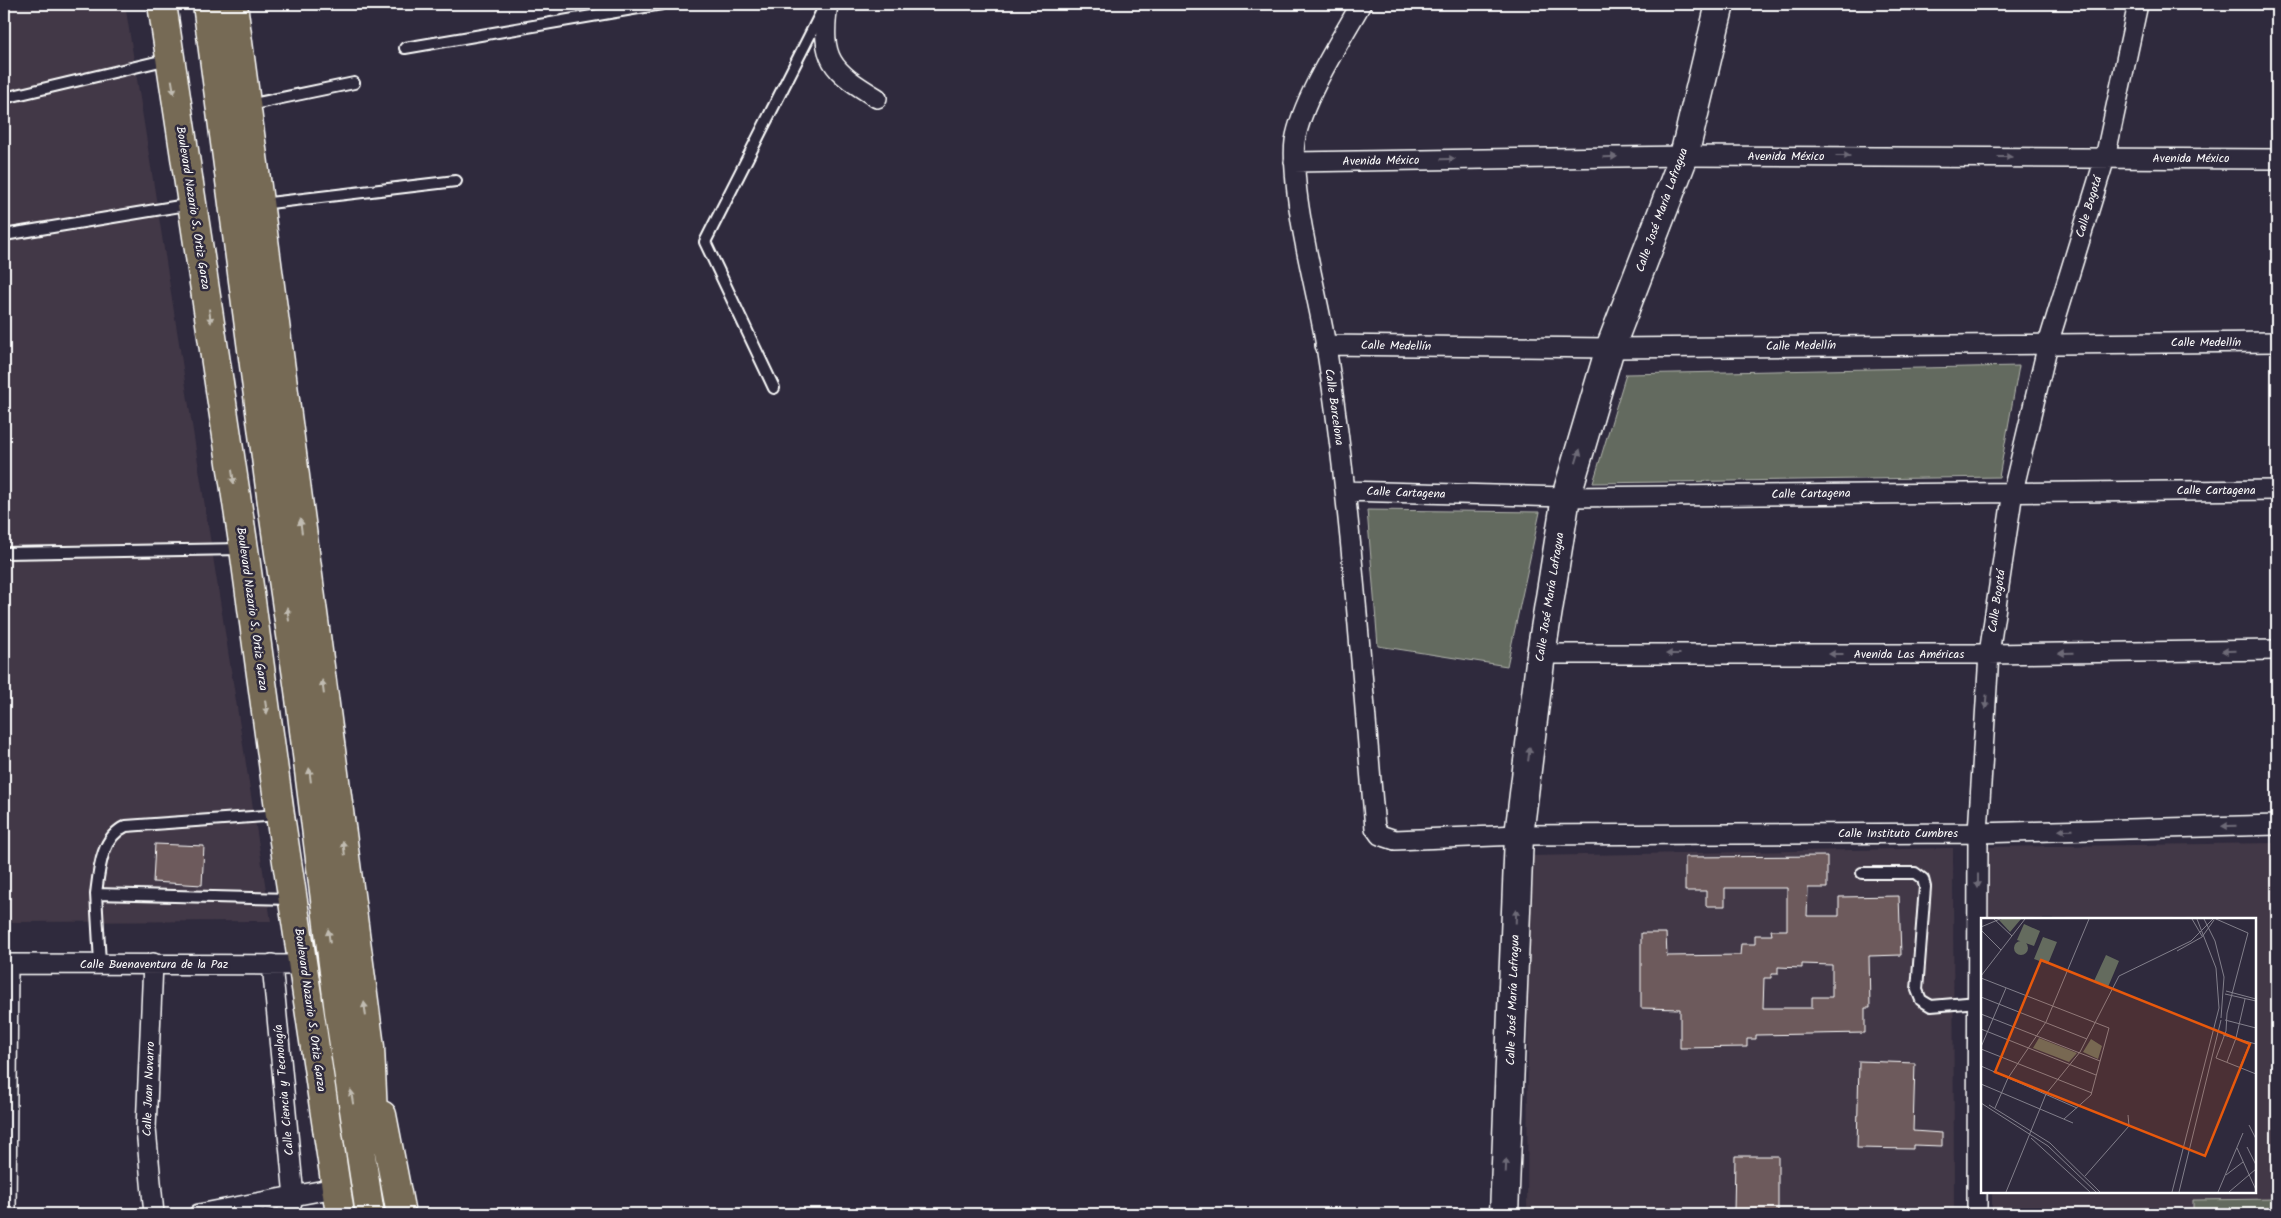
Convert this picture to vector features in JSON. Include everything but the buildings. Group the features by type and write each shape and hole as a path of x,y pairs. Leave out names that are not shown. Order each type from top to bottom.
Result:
{"highway":[{"name":"Boulevard Nazario S. Ortiz Garza","path":"162,4 244,549 280,815 338,1201"},
{"path":"207,4 273,511 299,690 339,1012 370,1214"},
{"path":"233,4 370,1047 401,1214"},
{"path":"370,1047 374,1150 384,1214"}],"main road":[{"name":"Calle José María Lafragua","path":"1504,1214 1519,835 1541,654 1566,497 1610,348 1684,156 1720,4"}],"street":[{"path":"827,4 824,33 832,62 845,78 877,98"},
{"name":"Calle Barcelona","path":"1361,4 1299,122 1294,142 1294,162 1298,211 1325,345 1345,491 1375,828"},
{"name":"Calle Bogotá","path":"1977,1214 1978,832 1990,654 2013,491 2048,344 2105,158 2138,4"},
{"name":"Avenida México","path":"1294,162 1684,156 2277,159"},
{"name":"Calle Medellín","path":"1325,345 1610,348 2277,342"},
{"name":"Calle Cartagena","path":"1345,491 1566,497 2013,491 2277,490"},
{"name":"Avenida Las Américas","path":"1541,654 1990,654 2277,650"},
{"name":"Calle Instituto Cumbres","path":"1375,828 1380,834 1395,840 1519,835 1978,832 2277,825"},
{"name":"Calle Juan Navarro","path":"153,963 146,1129 154,1214"},
{"path":"6,964 6,1214"},
{"name":"Calle Buenaventura de la Paz","path":"6,964 304,965"},
{"name":"Calle Ciencia y Tecnología","path":"272,964 290,1206"},
{"path":"199,1214 338,1201"}],"lane":[{"path":"405,48 662,4"},
{"path":"774,388 705,242 827,4"},
{"path":"4,98 169,59"},
{"path":"246,105 354,83"},
{"path":"259,205 456,181"},
{"path":"4,235 193,204"},
{"path":"4,553 244,549"},
{"path":"100,963 96,894 99,867 111,836 126,826 280,815"},
{"path":"1862,873 1915,873 1922,879 1925,887 1917,990 1921,1000 1931,1006 1978,1002"},
{"path":"96,894 294,899"}],"shaded area":[{"path":"4,4 125,4 271,921 4,922"},
{"path":"2277,843 2277,1214 1992,1214 1992,1193 2256,1193 2256,918 1989,918 1988,847"},
{"path":"1953,848 1954,1214 1527,1214 1529,856"}],"green space":[{"path":"2019,366 1999,477 1593,483 1626,374"},
{"path":"1367,510 1540,512 1507,666 1378,646"},
{"path":"2277,1199 2277,1214 2193,1214 2193,1200"}]}
